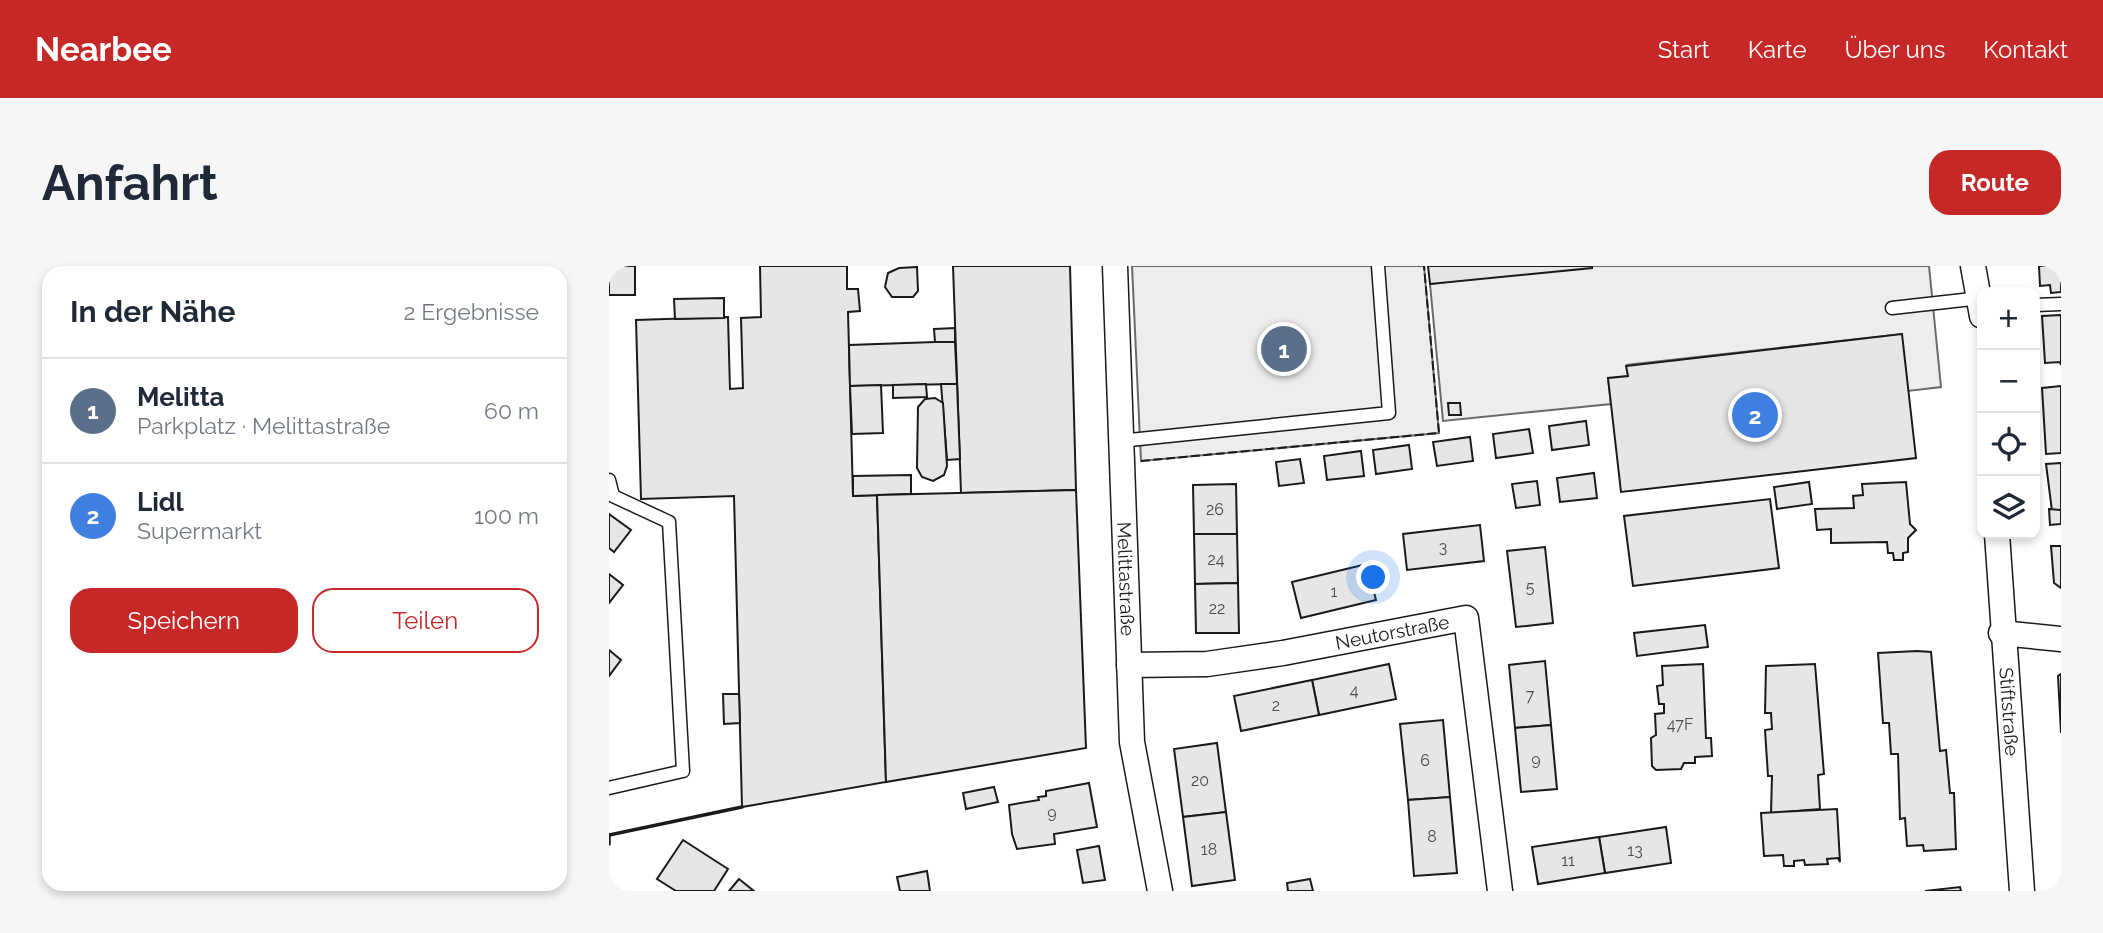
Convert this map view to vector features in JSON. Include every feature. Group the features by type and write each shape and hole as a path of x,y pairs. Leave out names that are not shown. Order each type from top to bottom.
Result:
{"street":[{"name":"Melittastraße","path":"1115,266 1132,742 1160,891"},
{"path":"1973,266 1978,287"},
{"path":"1984,287 1985,266"},
{"name":"Stiftstraße","path":"1997,539 2001,633 2022,891"},
{"name":"Neutorstraße","path":"1129,665 1207,664 1283,653 1466,618 1500,891"},
{"path":"2001,633 2061,639"}],"lane":[{"path":"1120,441 1389,413 1378,266"},
{"path":"2040,306 2061,304"},
{"path":"1892,308 1977,308"},
{"path":"609,480 613,496 669,522 683,771 609,788"}],"shaded area":[{"path":"1132,266 1424,266 1439,433 1141,461"},
{"path":"1592,266 1929,266 1941,387 1908,391 1901,334 1627,365 1628,376 1608,379 1611,404 1443,421 1430,284"}],"building":[{"path":"609,266 635,266 635,295 609,295"},
{"path":"760,266 847,266 847,289 858,289 860,311 848,312 853,496 877,495 886,782 742,807 734,496 641,499 636,320 728,317 730,389 743,388 741,318 761,317"},
{"path":"953,266 1070,266 1076,490 961,493"},
{"path":"1428,266 1592,266 1592,268 1430,284"},
{"path":"2039,266 2061,266 2061,292 2051,293 2050,285 2040,286"},
{"path":"917,267 918,291 913,297 892,297 885,287 888,273 899,268"},
{"path":"724,298 724,318 675,319 674,299"},
{"path":"2061,315 2061,365 2060,362 2045,363 2042,316"},
{"path":"955,328 955,342 935,342 934,329"},
{"path":"1902,334 1916,458 1621,492 1608,378 1628,376 1626,366"},
{"path":"955,342 957,384 850,386 849,345"},
{"path":"926,384 927,397 893,398 893,385"},
{"path":"941,384 957,384 960,459 947,460"},
{"path":"881,385 883,433 852,434 850,386"},
{"path":"2061,386 2061,453 2046,454 2042,388"},
{"path":"935,398 943,403 947,466 944,475 933,481 922,477 917,468 918,407 925,399"},
{"path":"1448,403 1460,403 1461,415 1449,415"},
{"path":"1586,421 1589,445 1552,450 1549,426"},
{"path":"1529,429 1533,453 1496,458 1493,434"},
{"path":"1470,437 1473,461 1437,466 1433,442"},
{"path":"1409,445 1412,469 1376,474 1373,450"},
{"path":"1361,451 1364,476 1327,480 1324,456"},
{"path":"1300,459 1304,483 1279,486 1276,462"},
{"path":"2061,463 2061,510 2052,511 2046,464"},
{"path":"1594,473 1597,498 1560,502 1557,478"},
{"path":"911,475 911,494 853,496 853,476"},
{"path":"1537,481 1540,505 1516,508 1512,484"},
{"path":"1809,482 1812,504 1777,509 1774,487"},
{"path":"1906,482 1910,524 1916,530 1908,538 1908,552 1903,553 1903,560 1894,560 1893,553 1888,553 1887,542 1831,543 1831,529 1817,530 1815,509 1854,508 1853,496 1863,495 1862,484"},
{"path":"1236,484 1237,534 1194,534 1193,485"},
{"path":"1076,490 1086,748 886,782 877,495"},
{"path":"1770,499 1779,568 1633,586 1624,516"},
{"path":"2049,509 2061,510 2061,524 2050,525"},
{"path":"609,514 631,530 614,552 609,548"},
{"path":"1480,525 1484,561 1407,570 1403,534"},
{"path":"1194,534 1237,534 1238,583 1195,584"},
{"path":"2051,546 2061,546 2061,588 2054,583"},
{"path":"1545,547 1553,623 1516,627 1507,551"},
{"path":"1367,564 1376,600 1301,618 1292,582"},
{"path":"609,574 623,585 609,603"},
{"path":"1238,583 1239,633 1196,633 1195,584"},
{"path":"1705,625 1708,647 1637,656 1634,633"},
{"path":"609,650 621,660 609,676"},
{"path":"1931,652 1940,751 1946,750 1950,793 1954,793 1956,849 1924,851 1923,845 1907,846 1905,818 1900,819 1898,754 1891,754 1889,723 1883,723 1878,653"},
{"path":"1545,661 1551,725 1515,728 1509,665"},
{"path":"1389,664 1396,699 1319,715 1312,680"},
{"path":"1703,664 1706,738 1711,738 1712,756 1695,757 1695,763 1684,763 1681,769 1656,770 1652,766 1651,738 1656,735 1655,714 1664,713 1664,704 1659,704 1657,686 1663,685 1662,666"},
{"path":"1815,664 1824,774 1818,775 1820,809 1771,813 1772,776 1768,776 1765,730 1772,729 1771,713 1765,713 1766,666"},
{"path":"2061,674 2061,733 2058,676"},
{"path":"1312,680 1319,715 1241,731 1234,696"},
{"path":"723,694 739,694 740,723 724,724"},
{"path":"1443,720 1450,797 1408,800 1400,724"},
{"path":"1551,725 1557,789 1521,792 1515,728"},
{"path":"1217,743 1226,812 1183,817 1174,749"},
{"path":"1089,783 1097,827 1054,834 1055,844 1017,849 1012,834 1009,805 1039,800 1038,797 1046,796 1046,791"},
{"path":"994,787 998,802 966,809 963,793"},
{"path":"1450,797 1457,873 1414,876 1408,800"},
{"path":"1837,809 1840,862 1838,858 1827,859 1828,864 1805,865 1804,860 1794,861 1794,866 1784,866 1783,855 1764,856 1761,813"},
{"path":"1226,812 1235,880 1192,886 1183,817"},
{"path":"1666,827 1671,863 1605,873 1599,837"},
{"path":"1599,837 1605,873 1538,884 1532,847"},
{"path":"683,840 728,869 714,891 676,891 657,879"},
{"path":"1099,846 1105,880 1083,883 1077,850"},
{"path":"927,871 930,891 900,891 897,877"},
{"path":"739,879 754,891 729,891"},
{"path":"1310,879 1313,891 1288,891 1287,883"},
{"path":"1960,887 1961,891 1925,891"}],"fence":[{"path":"1141,461 1439,433 1424,266"}],"wall":[{"path":"609,844 609,835 742,807"}],"place":[{"name":"Melitta","path":"1284,349"},
{"name":"Lidl","path":"1755,415"}]}
